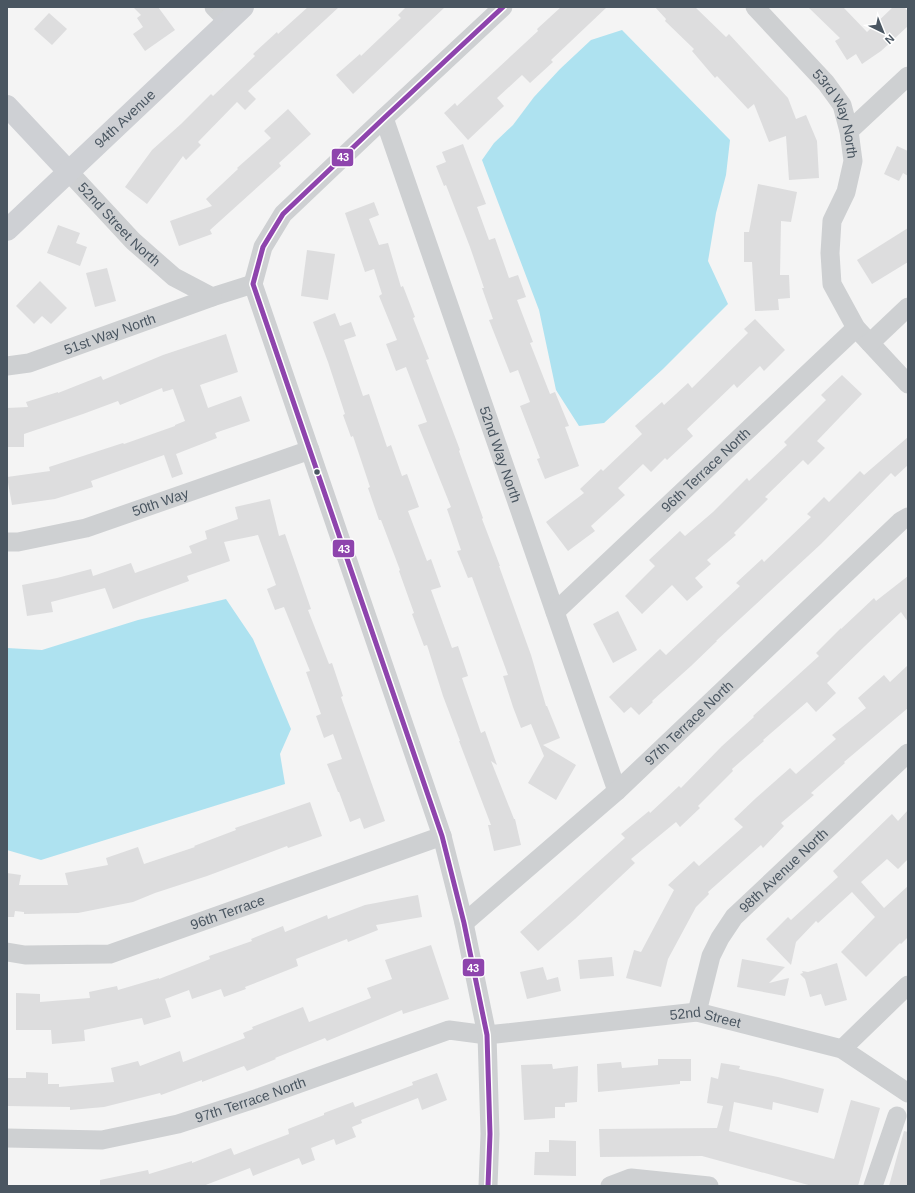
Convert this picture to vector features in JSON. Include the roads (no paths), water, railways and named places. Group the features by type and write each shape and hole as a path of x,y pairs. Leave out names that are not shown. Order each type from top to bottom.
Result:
{"street":[{"path":"488,1186 490,1134 487,1035 464,923 442,836 253,284 263,247 283,214 503,7"},
{"name":"53rd Way North","path":"755,7 826,83 842,105 849,131 852,161 846,192 832,221 830,253 832,284 856,328 908,384"},
{"name":"94th Avenue","path":"7,230 68,172 228,12"},
{"path":"849,131 908,76"},
{"name":"52nd Street North","path":"7,106 144,252 174,277 212,297"},
{"name":"52nd Way North","path":"384,118 617,790"},
{"path":"212,297 253,284"},
{"name":"51st Way North","path":"7,366 29,363 212,297"},
{"path":"870,343 908,307"},
{"name":"96th Terrace North","path":"555,612 856,328"},
{"name":"50th Way","path":"7,542 18,542 86,528 310,450"},
{"name":"97th Terrace North","path":"464,923 617,790 906,522"},
{"name":"98th Avenue North","path":"697,1012 711,956 720,938 734,918 908,753"},
{"name":"96th Terrace","path":"7,952 25,955 110,954 442,836"},
{"path":"842,1049 908,985"},
{"name":"52nd Street","path":"487,1035 697,1012 842,1049 908,1094"},
{"name":"97th Terrace North","path":"7,1138 102,1140 178,1124 261,1097 448,1030 487,1035"},
{"path":"874,1186 897,1116"},
{"path":"610,1186 631,1178 709,1186"}],"water":[{"path":"622,30 730,140 726,175 716,213 708,261 728,304 663,369 604,423 579,426 556,390 539,310 482,160 494,143 513,125 534,97 560,69 591,40"},
{"path":"226,599 253,639 291,729 280,754 285,784 41,860 7,850 7,648 42,650 138,620"}]}
